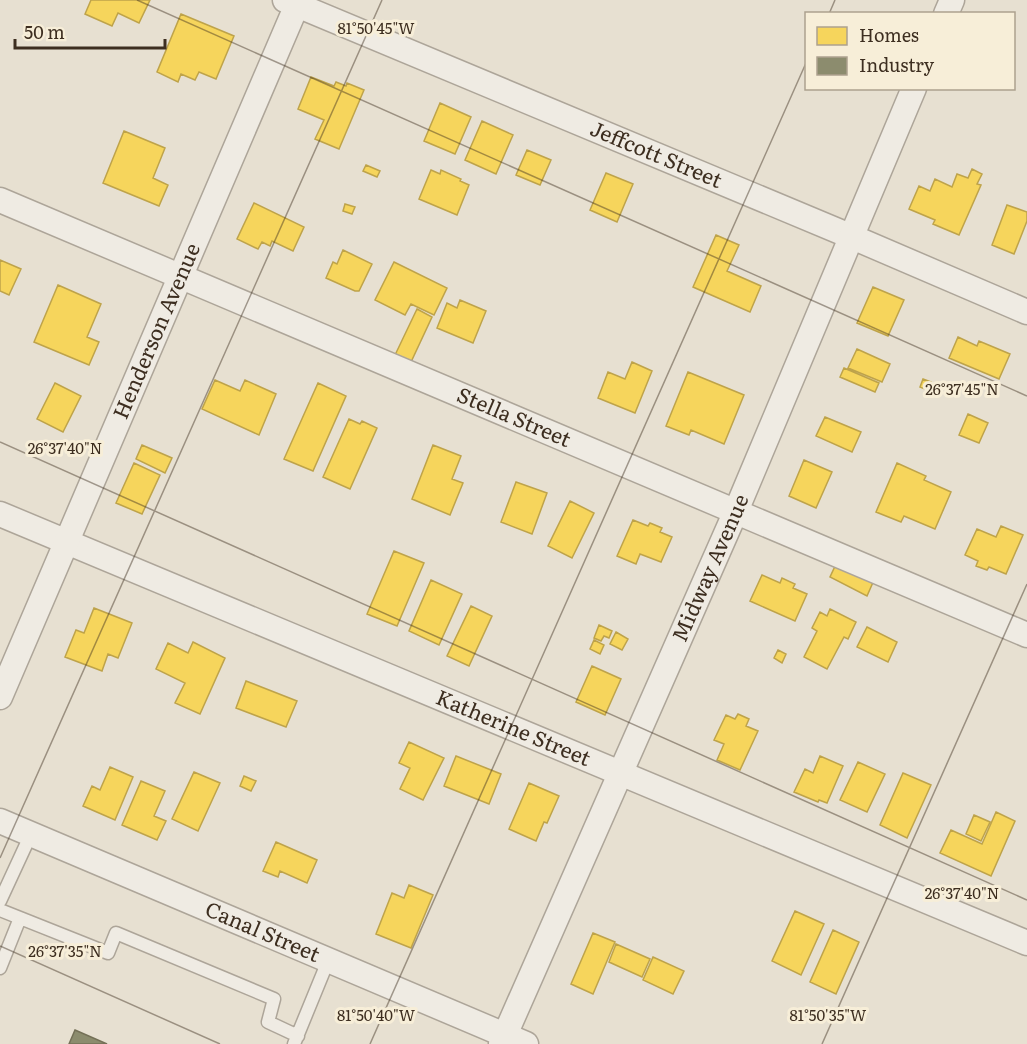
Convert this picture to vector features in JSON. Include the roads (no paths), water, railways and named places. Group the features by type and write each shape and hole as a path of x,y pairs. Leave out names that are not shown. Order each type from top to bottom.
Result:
{"street":[{"name":"Jeffcott Street","path":"294,2 1027,312"},
{"name":"Henderson Avenue","path":"0,697 181,275 294,2"},
{"name":"Midway Avenue","path":"511,1041 913,90"},
{"name":"Stella Street","path":"0,200 1027,635"},
{"name":"Katherine Street","path":"0,514 1027,943"},
{"name":"Canal Street","path":"0,821 511,1041"}],"lane":[{"path":"0,901 31,834"},
{"path":"0,910 108,953 116,933 274,999 268,1022 297,1041 328,961"},
{"path":"0,968 20,918"}]}
